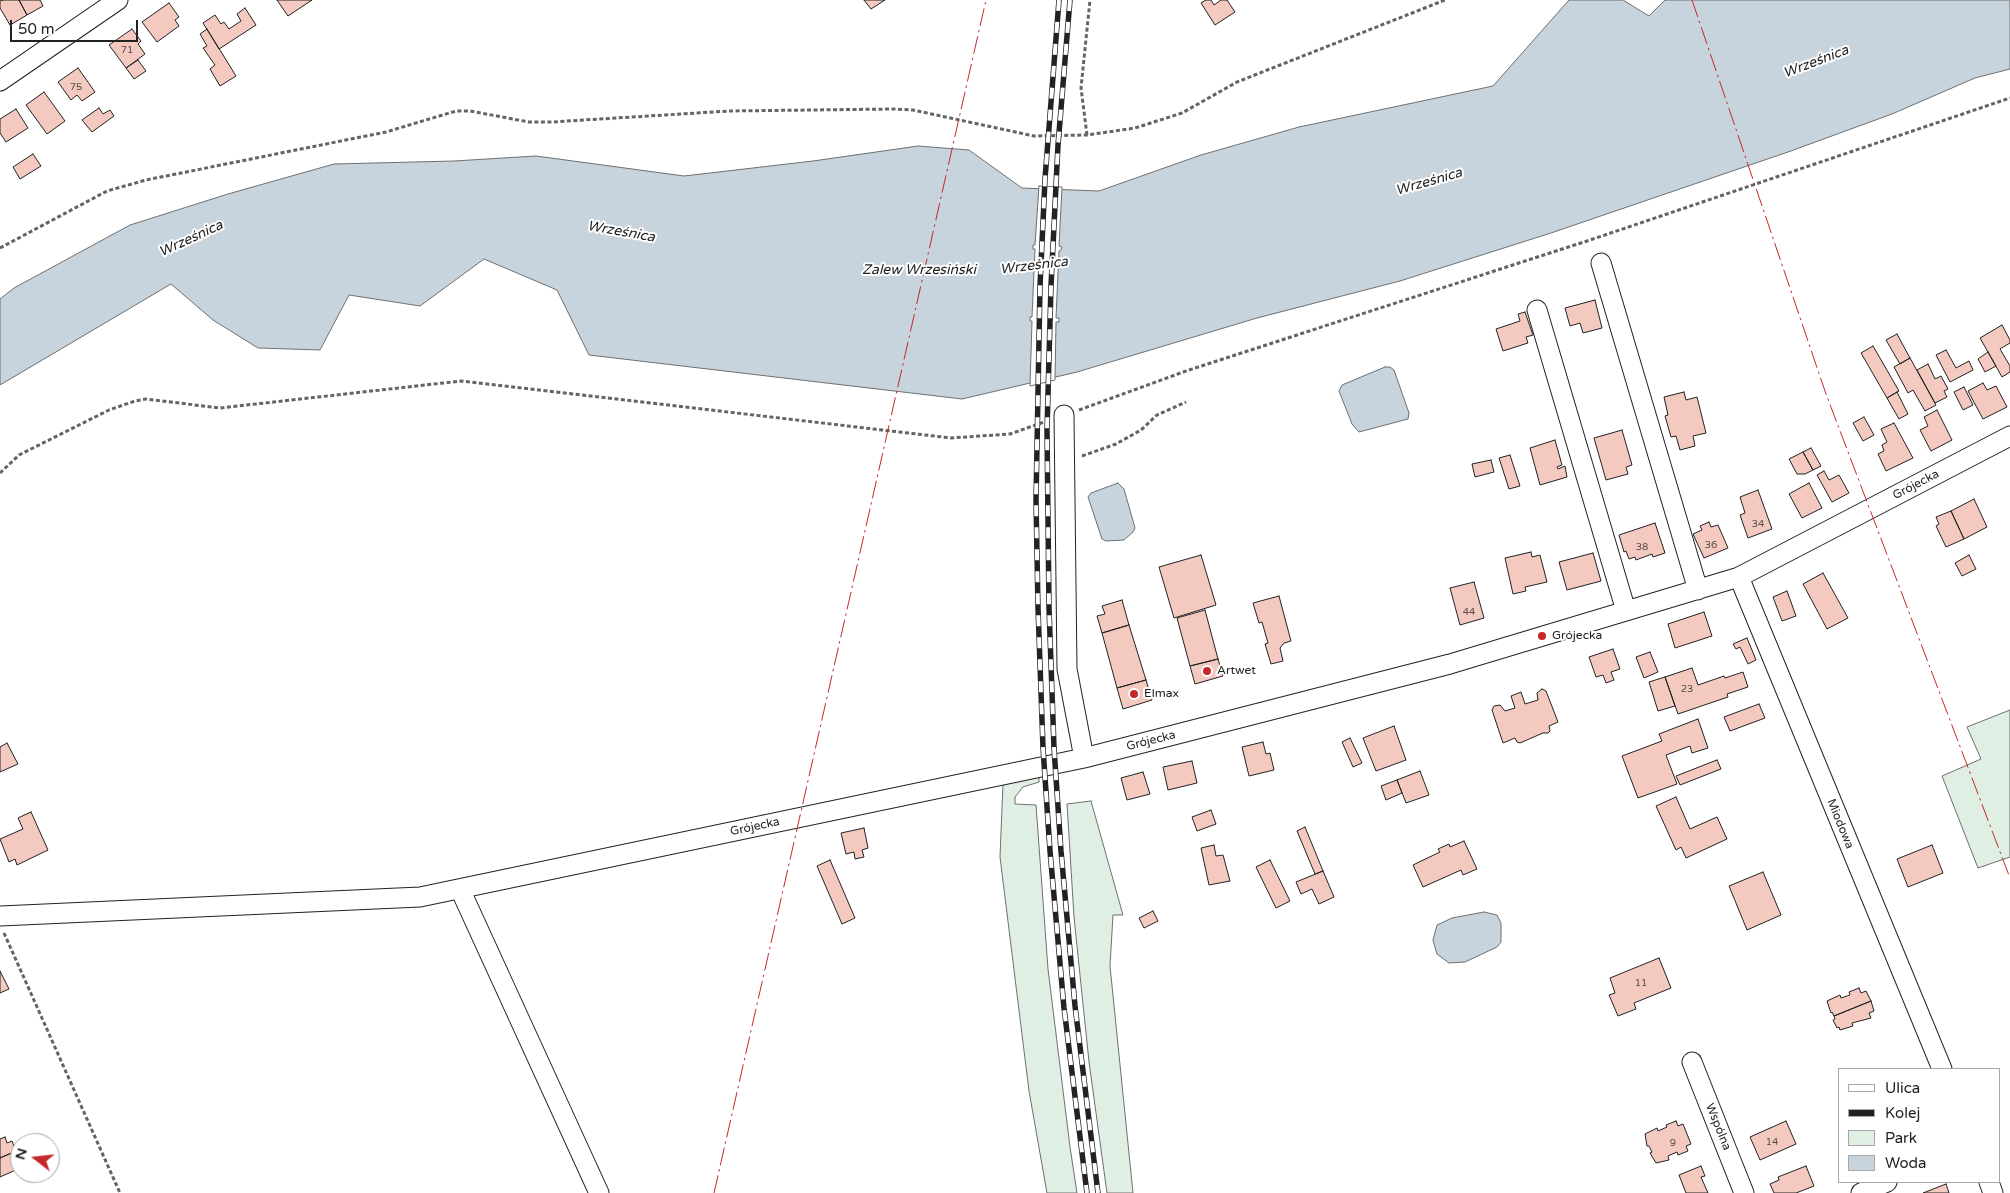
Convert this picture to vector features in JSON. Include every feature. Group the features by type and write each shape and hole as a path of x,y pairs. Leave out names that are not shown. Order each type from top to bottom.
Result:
{"street":[{"path":"0,81 118,0"},
{"path":"1601,264 1698,590"},
{"path":"1537,310 1626,611"},
{"path":"1064,415 1067,669 1084,758"},
{"name":"Grójecka","path":"0,916 420,897 1084,758 1450,664 1740,577 2010,436"},
{"name":"Miodowa","path":"1740,577 1942,1068"},
{"path":"460,889 599,1193"},
{"name":"Wspólna","path":"1692,1062 1744,1193"},
{"path":"1861,1193 1885,1183"}],"path":[{"path":"1087,135 1081,88 1090,0"},
{"path":"0,248 106,191 146,180 386,132 456,111 470,111 528,122 552,122 730,111 913,110 1034,136 1087,135 1135,128 1182,113 1237,82 1445,0"},
{"path":"0,473 20,455 109,410 135,401 146,399 220,408 461,381 951,438 1010,434 1186,371 1593,239 2010,98"},
{"path":"1064,458 1082,456 1116,444 1140,430 1157,415 1186,402"},
{"path":"0,916 4,935 120,1193"}],"green space":[{"path":"2010,710 2010,857 1978,868 1942,776 1981,759 1967,727"},
{"path":"1039,776 1039,782 1023,787 1015,797 1015,804 1036,805 1048,969 1077,1193 1047,1193 1029,1091 1000,857 1003,784"},
{"path":"1091,801 1123,915 1113,915 1110,966 1133,1193 1107,1193 1089,1062 1074,917 1067,804"}],"water":[{"name":"Zalew Wrzesiński","path":"1569,0 1623,0 1649,16 1665,0 2010,0 2010,69 1975,78 1892,114 1788,152 1551,233 1400,281 1257,318 1077,372 962,399 589,355 557,290 484,259 420,306 349,295 320,350 258,348 213,320 171,284 0,385 0,299 14,288 130,225 228,194 334,164 454,161 536,156 684,176 813,161 918,146 969,150 1022,188 1099,191 1201,155 1299,127 1493,86"},
{"path":"1385,367 1390,367 1394,370 1409,413 1408,419 1359,432 1352,424 1339,391 1342,385"},
{"path":"1118,483 1124,489 1135,528 1124,540 1106,541 1102,539 1088,497 1091,493"},
{"path":"1484,912 1497,915 1501,923 1501,942 1497,947 1465,962 1449,963 1437,954 1433,940 1437,925 1452,918"}],"pier":[{"path":"1039,186 1062,187 1059,246 1062,247 1059,251 1056,318 1059,318 1059,322 1056,322 1055,380 1030,386 1032,321 1030,321 1030,317 1032,317 1035,249 1033,249 1033,245 1035,245"}],"building":[{"path":"19,0 27,15 10,25 0,8 0,1"},
{"path":"19,0 40,0 43,6 27,15"},
{"path":"277,0 312,0 288,16"},
{"path":"864,0 885,0 871,9"},
{"path":"1211,0 1214,5 1221,0 1227,0 1235,12 1215,25 1201,3"},
{"path":"169,3 179,17 175,20 179,26 157,42 142,22"},
{"path":"245,8 256,25 219,49 203,23 215,15 221,24 224,22 229,29 241,21 237,14"},
{"path":"132,29 141,41 138,44 145,54 126,68 109,45"},
{"path":"207,29 236,76 220,86 210,69 215,65 203,48 207,46 200,34"},
{"path":"138,60 146,71 134,79 126,68"},
{"path":"78,68 95,92 82,101 77,95 71,100 58,82"},
{"path":"44,92 65,121 47,134 26,105"},
{"path":"99,108 103,114 110,110 114,116 92,132 82,120"},
{"path":"16,109 28,128 6,142 0,133 0,119"},
{"path":"33,154 41,166 20,179 13,167"},
{"path":"1595,300 1602,328 1583,333 1580,323 1570,326 1565,308"},
{"path":"1525,312 1533,335 1526,337 1528,343 1503,351 1496,329 1520,321 1518,314"},
{"path":"2002,325 2010,343 2000,349 2010,366 2010,372 2002,377 1980,338"},
{"path":"1897,334 1910,358 1900,364 1886,340"},
{"path":"1873,346 1899,391 1887,398 1861,353"},
{"path":"1946,350 1956,368 1969,361 1973,370 1950,382 1936,355"},
{"path":"1988,352 1996,366 1985,372 1978,359"},
{"path":"1910,358 1936,405 1925,411 1913,390 1908,393 1894,367"},
{"path":"1928,364 1935,379 1941,376 1948,389 1944,391 1947,397 1935,403 1917,370"},
{"path":"1983,383 1987,390 1996,386 2007,407 1983,419 1968,391"},
{"path":"1964,387 1973,405 1963,410 1954,392"},
{"path":"1684,392 1686,400 1697,397 1706,433 1693,436 1695,446 1680,450 1676,436 1671,437 1665,416 1668,415 1664,397"},
{"path":"1897,392 1908,414 1899,419 1887,398"},
{"path":"1937,410 1952,440 1931,451 1920,430 1928,426 1924,417"},
{"path":"1864,417 1874,435 1863,441 1853,423"},
{"path":"1894,423 1913,458 1886,471 1878,454 1884,451 1882,445 1887,442 1881,429"},
{"path":"1622,430 1632,465 1626,467 1628,474 1606,480 1594,438"},
{"path":"1555,440 1562,465 1557,467 1558,469 1565,466 1567,477 1540,485 1530,448"},
{"path":"1811,448 1821,466 1813,470 1803,452"},
{"path":"1803,452 1813,470 1805,474 1797,474 1789,459"},
{"path":"1510,455 1520,486 1509,489 1499,458"},
{"path":"1491,460 1494,472 1475,477 1472,464"},
{"path":"1824,471 1829,480 1839,475 1849,493 1832,502 1817,475"},
{"path":"1809,483 1822,508 1802,518 1789,494"},
{"path":"1758,490 1772,529 1748,538 1740,515 1745,513 1740,497"},
{"path":"1974,499 1987,527 1964,539 1951,511"},
{"path":"1951,511 1964,539 1946,547 1936,526 1939,524 1936,517"},
{"path":"1709,522 1711,527 1718,525 1728,548 1704,558 1693,534 1702,530 1700,526"},
{"path":"1655,523 1665,553 1653,557 1652,554 1636,560 1635,557 1629,559 1626,551 1624,552 1619,535"},
{"path":"1531,552 1532,557 1540,555 1547,582 1525,587 1526,591 1513,594 1505,558"},
{"path":"1593,553 1601,581 1567,590 1559,562"},
{"path":"1201,555 1216,605 1174,618 1159,567"},
{"path":"1969,555 1976,569 1962,576 1955,563"},
{"path":"1823,573 1848,618 1827,629 1803,584"},
{"path":"1474,582 1484,618 1460,625 1450,588"},
{"path":"1787,591 1796,616 1782,621 1773,597"},
{"path":"1279,596 1291,641 1284,643 1280,648 1283,661 1271,664 1265,644 1268,643 1262,622 1259,623 1253,603"},
{"path":"1122,600 1129,625 1102,633 1097,616 1105,614 1102,606"},
{"path":"1205,610 1218,659 1190,666 1177,618"},
{"path":"1704,612 1712,636 1675,648 1668,624"},
{"path":"1129,625 1146,680 1117,688 1102,633"},
{"path":"1747,638 1756,660 1748,664 1740,647 1736,649 1733,644"},
{"path":"1613,649 1620,669 1611,672 1614,680 1606,683 1603,675 1596,677 1589,657"},
{"path":"1650,652 1658,672 1644,678 1636,657"},
{"name":"Artwet","path":"1218,659 1223,676 1195,684 1190,666"},
{"path":"1692,668 1698,685 1743,672 1748,687 1727,694 1728,697 1678,714 1665,677"},
{"path":"1665,677 1675,706 1658,711 1649,682"},
{"name":"Elmax","path":"1146,680 1152,700 1123,709 1117,688"},
{"path":"1542,689 1546,691 1558,722 1549,726 1550,731 1548,733 1543,733 1520,743 1515,738 1503,743 1492,710 1494,706 1500,705 1505,711 1515,708 1511,696 1521,692 1525,704 1538,700 1537,693"},
{"path":"1759,704 1765,718 1730,731 1724,717"},
{"path":"1698,719 1708,748 1692,753 1690,746 1666,755 1677,784 1638,798 1622,756 1662,741 1659,734"},
{"path":"1394,726 1406,760 1376,771 1363,738"},
{"path":"1350,738 1362,763 1353,767 1342,742"},
{"path":"1263,742 1266,754 1270,753 1274,770 1249,776 1242,747"},
{"path":"7,743 18,764 0,772 0,747"},
{"path":"1717,760 1721,769 1680,785 1676,776"},
{"path":"1192,761 1197,783 1168,790 1163,767"},
{"path":"1420,771 1429,795 1406,803 1397,780"},
{"path":"1143,772 1150,794 1127,800 1121,778"},
{"path":"1397,780 1402,793 1386,800 1381,786"},
{"path":"1676,797 1690,829 1717,817 1727,839 1686,858 1681,847 1676,850 1656,806"},
{"path":"1211,810 1216,824 1197,831 1192,817"},
{"path":"31,812 48,850 17,865 15,859 9,862 0,839 23,829 18,818"},
{"path":"1305,827 1323,871 1315,874 1297,831"},
{"path":"864,828 868,848 862,850 864,857 855,859 854,852 846,854 841,833"},
{"path":"1464,841 1477,869 1463,875 1461,870 1423,887 1413,865 1440,852 1438,849 1449,844 1450,847"},
{"path":"1214,845 1216,856 1223,855 1230,881 1209,885 1201,848"},
{"path":"1932,845 1943,873 1908,887 1897,859"},
{"path":"830,860 855,918 842,924 817,866"},
{"path":"1270,860 1290,901 1276,908 1256,867"},
{"path":"1323,871 1334,897 1319,904 1312,889 1301,894 1296,882"},
{"path":"1763,872 1781,915 1747,930 1729,886"},
{"path":"1153,911 1158,921 1144,928 1139,918"},
{"path":"1659,958 1671,988 1634,1003 1636,1009 1618,1016 1609,995 1615,993 1610,978"},
{"path":"0,971 9,989 0,993"},
{"path":"1859,988 1861,993 1866,991 1871,1001 1834,1016 1831,1013 1827,1001 1840,995 1841,998 1850,995 1849,992"},
{"path":"1871,1001 1874,1011 1869,1013 1871,1018 1852,1023 1853,1026 1840,1030 1839,1027 1837,1028 1833,1020 1835,1019 1834,1016"},
{"path":"1676,1121 1678,1126 1683,1124 1691,1144 1686,1146 1688,1151 1678,1155 1677,1152 1668,1156 1669,1160 1656,1163 1650,1153 1652,1152 1649,1146 1647,1146 1645,1134 1657,1128 1658,1131"},
{"path":"1786,1121 1796,1144 1760,1160 1750,1137"},
{"path":"5,1137 7,1143 10,1142 10,1154 0,1158 0,1139"},
{"path":"10,1154 10,1173 0,1177 0,1158"},
{"path":"1701,1166 1705,1176 1701,1177 1708,1193 1686,1193 1679,1175"},
{"path":"1806,1166 1814,1186 1796,1193 1774,1193 1770,1184 1779,1180 1778,1177"},
{"path":"1946,1184 1949,1193 1923,1193"}],"railway":[{"path":"1059,0 1045,179 1040,286 1036,500 1038,608 1043,748 1050,851 1064,1008 1087,1193"},
{"path":"1070,0 1058,145 1051,286 1047,430 1049,608 1054,748 1061,851 1075,1006 1098,1193"}],"power":[{"path":"714,1193 986,0"},
{"path":"1692,0 1826,394 2010,878"}],"place":[{"name":"Grójecka","path":"1542,636"},
{"name":"Artwet","path":"1207,671"},
{"name":"Elmax","path":"1134,694"}],"water label":[{"name":"Wrześnica","path":"1816,62"},
{"name":"Wrześnica","path":"1429,182"},
{"name":"Wrześnica","path":"621,232"},
{"name":"Wrześnica","path":"191,239"},
{"name":"Wrześnica","path":"1034,266"}]}
